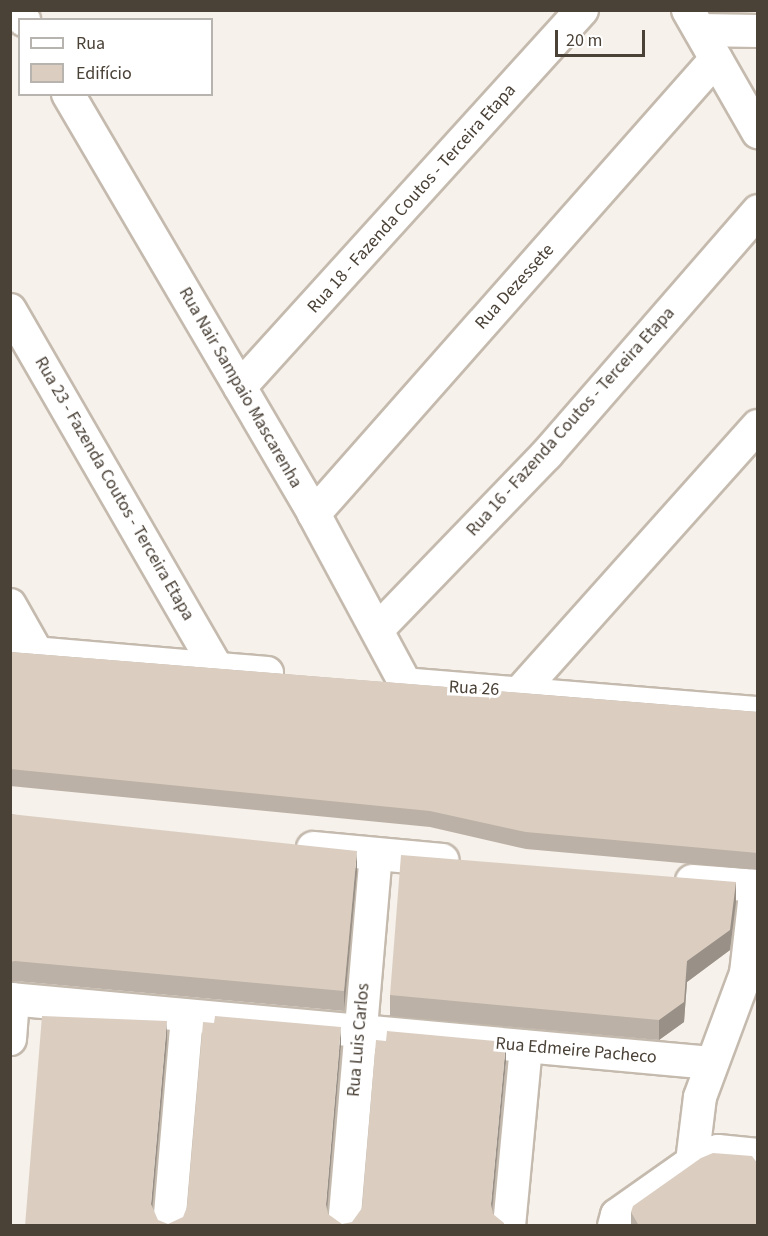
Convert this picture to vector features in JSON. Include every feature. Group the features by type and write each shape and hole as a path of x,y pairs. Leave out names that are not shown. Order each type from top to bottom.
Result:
{"street":[{"name":"Rua 18 - Fazenda Coutos - Terceira Etapa","path":"240,387 582,10"},
{"path":"694,20 758,31"},
{"path":"694,20 758,132"},
{"name":"Rua Dezessete","path":"314,514 716,58"},
{"name":"Rua Nair Sampaio Mascarenha","path":"69,96 314,514 378,629 406,685"},
{"name":"Rua 16 - Fazenda Coutos - Terceira Etapa","path":"378,629 547,454 758,211"},
{"name":"Rua 23 - Fazenda Coutos - Terceira Etapa","path":"10,310 218,669"},
{"path":"520,692 758,426"},
{"path":"10,605 24,652 300,676"},
{"name":"Rua 26","path":"370,682 520,692 758,714"},
{"path":"281,845 471,862"},
{"name":"Rua Luis Carlos","path":"344,1226 359,1031 376,855"},
{"path":"663,879 757,885 746,973 711,1063 695,1119 692,1162"},
{"path":"10,1039 12,999"},
{"name":"Rua Edmeire Pacheco","path":"12,999 711,1063"},
{"path":"169,1226 187,1016"},
{"path":"509,1226 526,1047"},
{"path":"614,1226 617,1215 692,1162 718,1151 758,1155"}],"building":[{"path":"10,652 758,712 758,853 526,832 430,811 10,769"},
{"path":"10,814 357,851 344,991 10,962"},
{"path":"401,855 736,882 730,930 687,961 684,1002 659,1020 390,995"},
{"path":"42,1016 167,1021 151,1204 158,1220 168,1224 183,1217 187,1207 203,1022 214,1023 215,1016 341,1027 326,1204 328,1214 342,1224 352,1222 362,1208 376,1040 386,1041 387,1031 506,1042 491,1204 493,1214 504,1223 504,1226 25,1226"},
{"path":"713,1153 752,1156 758,1164 758,1226 639,1226 631,1212 633,1206 701,1158"}]}
